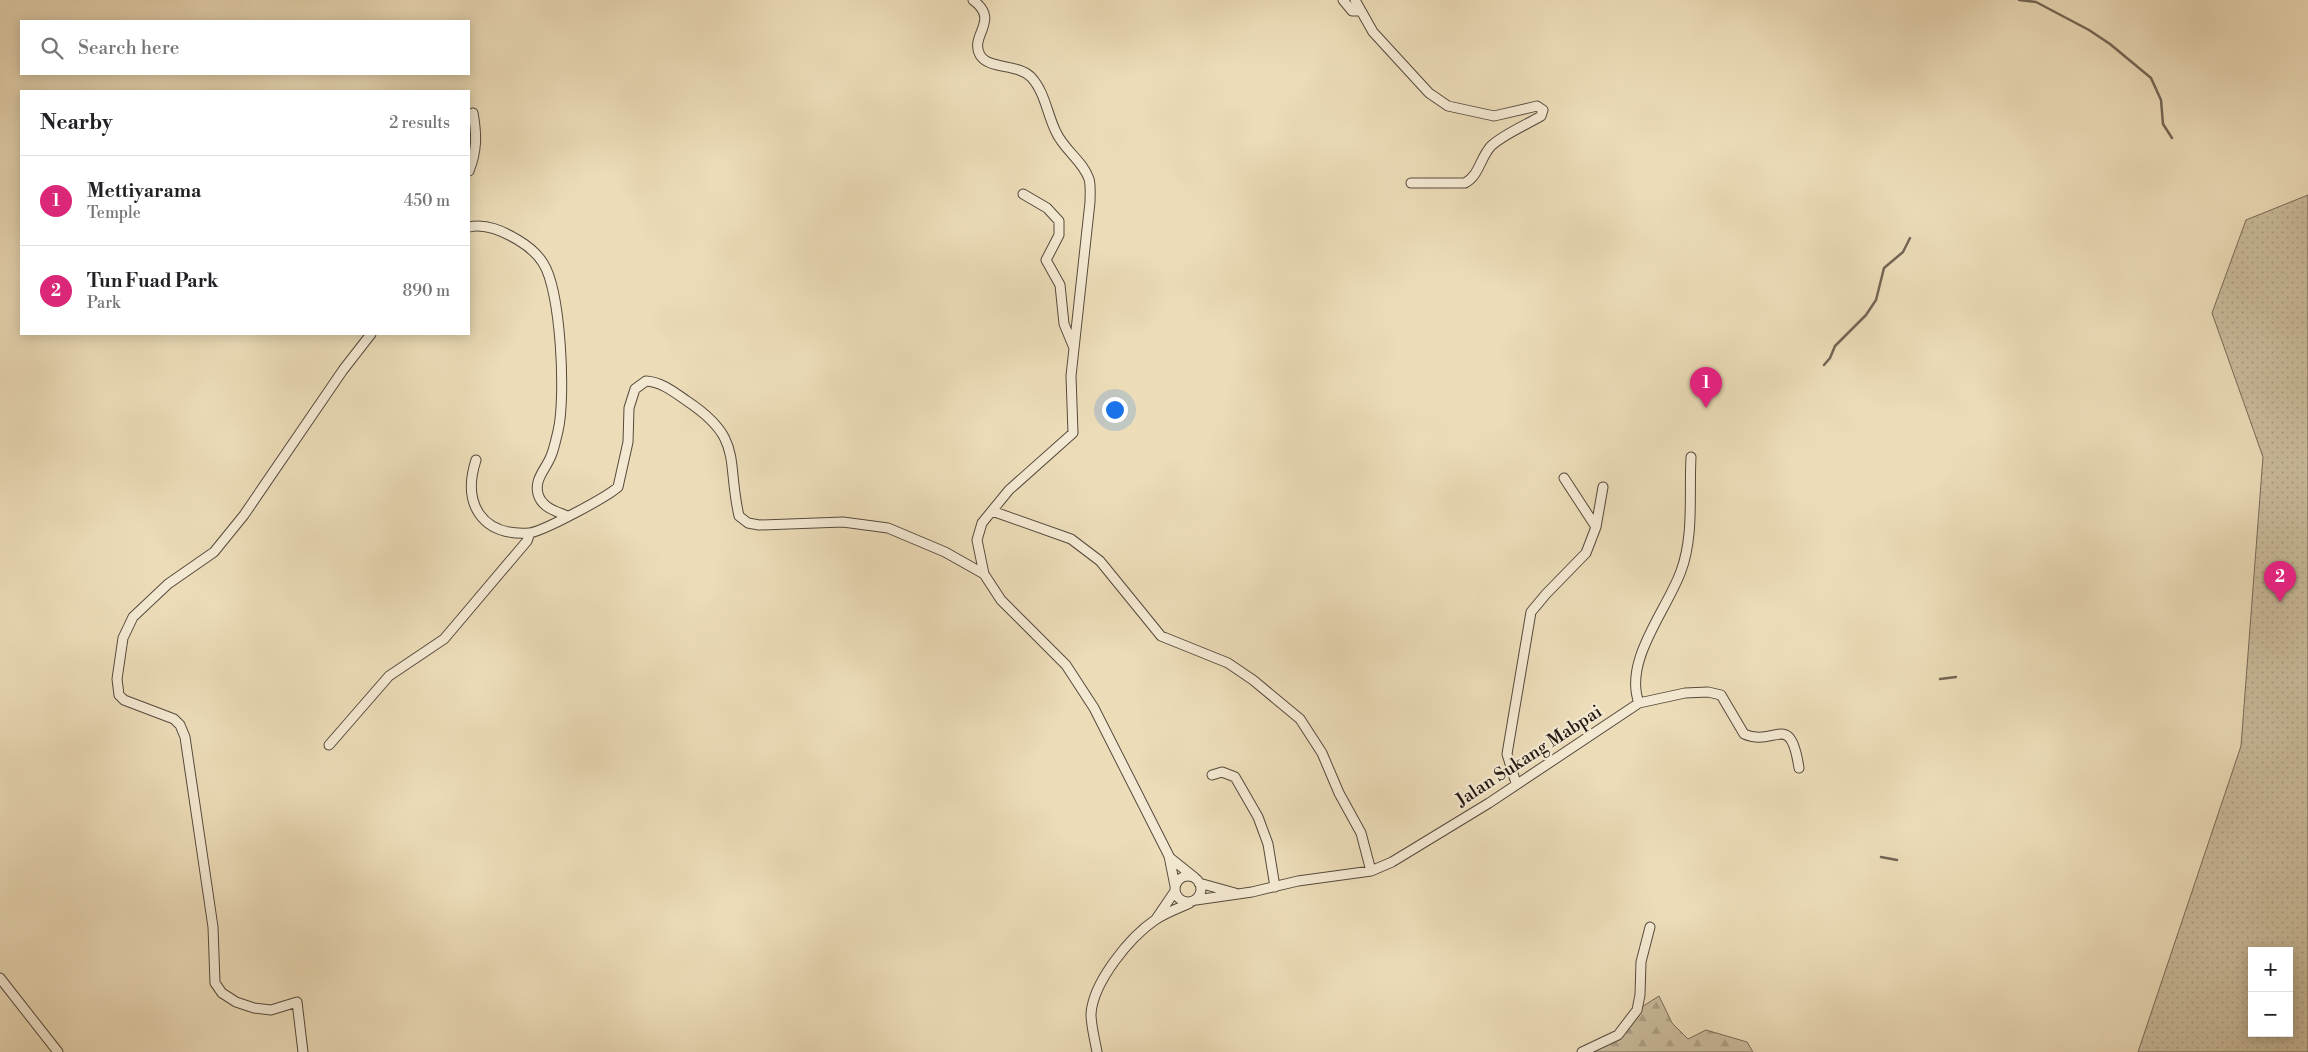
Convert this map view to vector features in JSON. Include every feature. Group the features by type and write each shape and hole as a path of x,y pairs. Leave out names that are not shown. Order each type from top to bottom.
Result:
{"street":[{"path":"973,0 980,6 986,23 978,45 981,55 989,63 1016,67 1030,76 1040,89 1056,132 1082,165 1089,180 1090,202 1071,376 1073,433 1009,490 977,534 984,574 1001,600 1066,665 1094,708 1169,856 1175,889 1180,900 1193,901 1201,892 1196,880 1169,856"},
{"path":"1344,0 1352,11 1359,11"},
{"path":"1355,0 1359,11 1373,32 1429,93 1448,106 1494,116 1514,113 1537,106 1543,110 1541,116 1492,146 1481,160 1475,176 1469,181 1465,183 1411,183"},
{"path":"470,168 476,153 476,130 473,113"},
{"path":"1023,194 1053,212 1059,221 1059,234 1046,260 1060,285 1064,324 1074,348"},
{"path":"470,227 482,224 513,237 532,249 544,263 554,289 562,399 551,457 537,484 538,495 543,504 567,516"},
{"path":"303,1052 298,1002 271,1010 254,1008 236,1002 222,994 215,983 213,927 185,736 180,725 174,719 124,700 119,695 117,680 123,638 133,617 168,584 214,552 244,515 343,370 371,335"},
{"path":"476,460 471,486 473,504 477,513 496,530 530,533 598,501 618,487 627,448 630,408 635,389 646,381 654,382 670,390 715,422 727,441 732,457 739,516 748,523 759,525 843,522 888,528 945,552 984,574"},
{"path":"1639,703 1637,697 1638,659 1681,572 1689,547 1690,457"},
{"path":"1564,478 1596,527"},
{"path":"1516,783 1507,754 1531,612 1586,553 1596,527 1602,487"},
{"path":"992,511 1071,539 1100,561 1161,636 1228,663 1300,719 1322,753 1361,833 1370,871"},
{"path":"329,745 389,676 444,639 490,588 526,542 530,533"},
{"name":"Jalan Sukang Mabpai","path":"1156,919 1193,901 1307,880 1370,871 1404,855 1489,803 1516,783 1639,703 1685,693 1708,692 1721,695 1744,734 1750,737 1781,734 1792,738 1796,745 1799,768"},
{"path":"1212,775 1222,772 1235,777 1258,817 1268,844 1275,887"},
{"path":"1175,889 1181,878 1187,876 1196,880"},
{"name":"Jalan Sukang Mabpai","path":"1196,880 1237,894"},
{"name":"Jalan Sukang Mabpai","path":"1097,1052 1091,1015 1094,1000 1104,978 1118,956 1156,919 1175,889"},
{"path":"1582,1052 1618,1035 1637,1010 1640,995 1640,962 1650,926"},
{"path":"0,978 58,1052"}],"green space":[{"path":"2308,195 2308,1052 2138,1052 2241,746 2263,457 2212,313 2246,220"},
{"path":"1659,996 1672,1023 1688,1039 1706,1030 1747,1042 1753,1052 1583,1052 1618,1035 1637,1010"}],"waterway":[{"path":"2019,0 2036,2 2089,30 2110,44 2151,78 2161,100 2163,124 2172,138"},
{"path":"1824,365 1830,358 1835,346 1866,315 1876,300 1884,268 1903,252 1910,238"},
{"path":"1940,679 1956,677"},
{"path":"1881,857 1897,860"}],"place":[{"name":"Mettiyarama","path":"1706,408"},
{"name":"Tun Fuad Park","path":"2280,602"}]}
